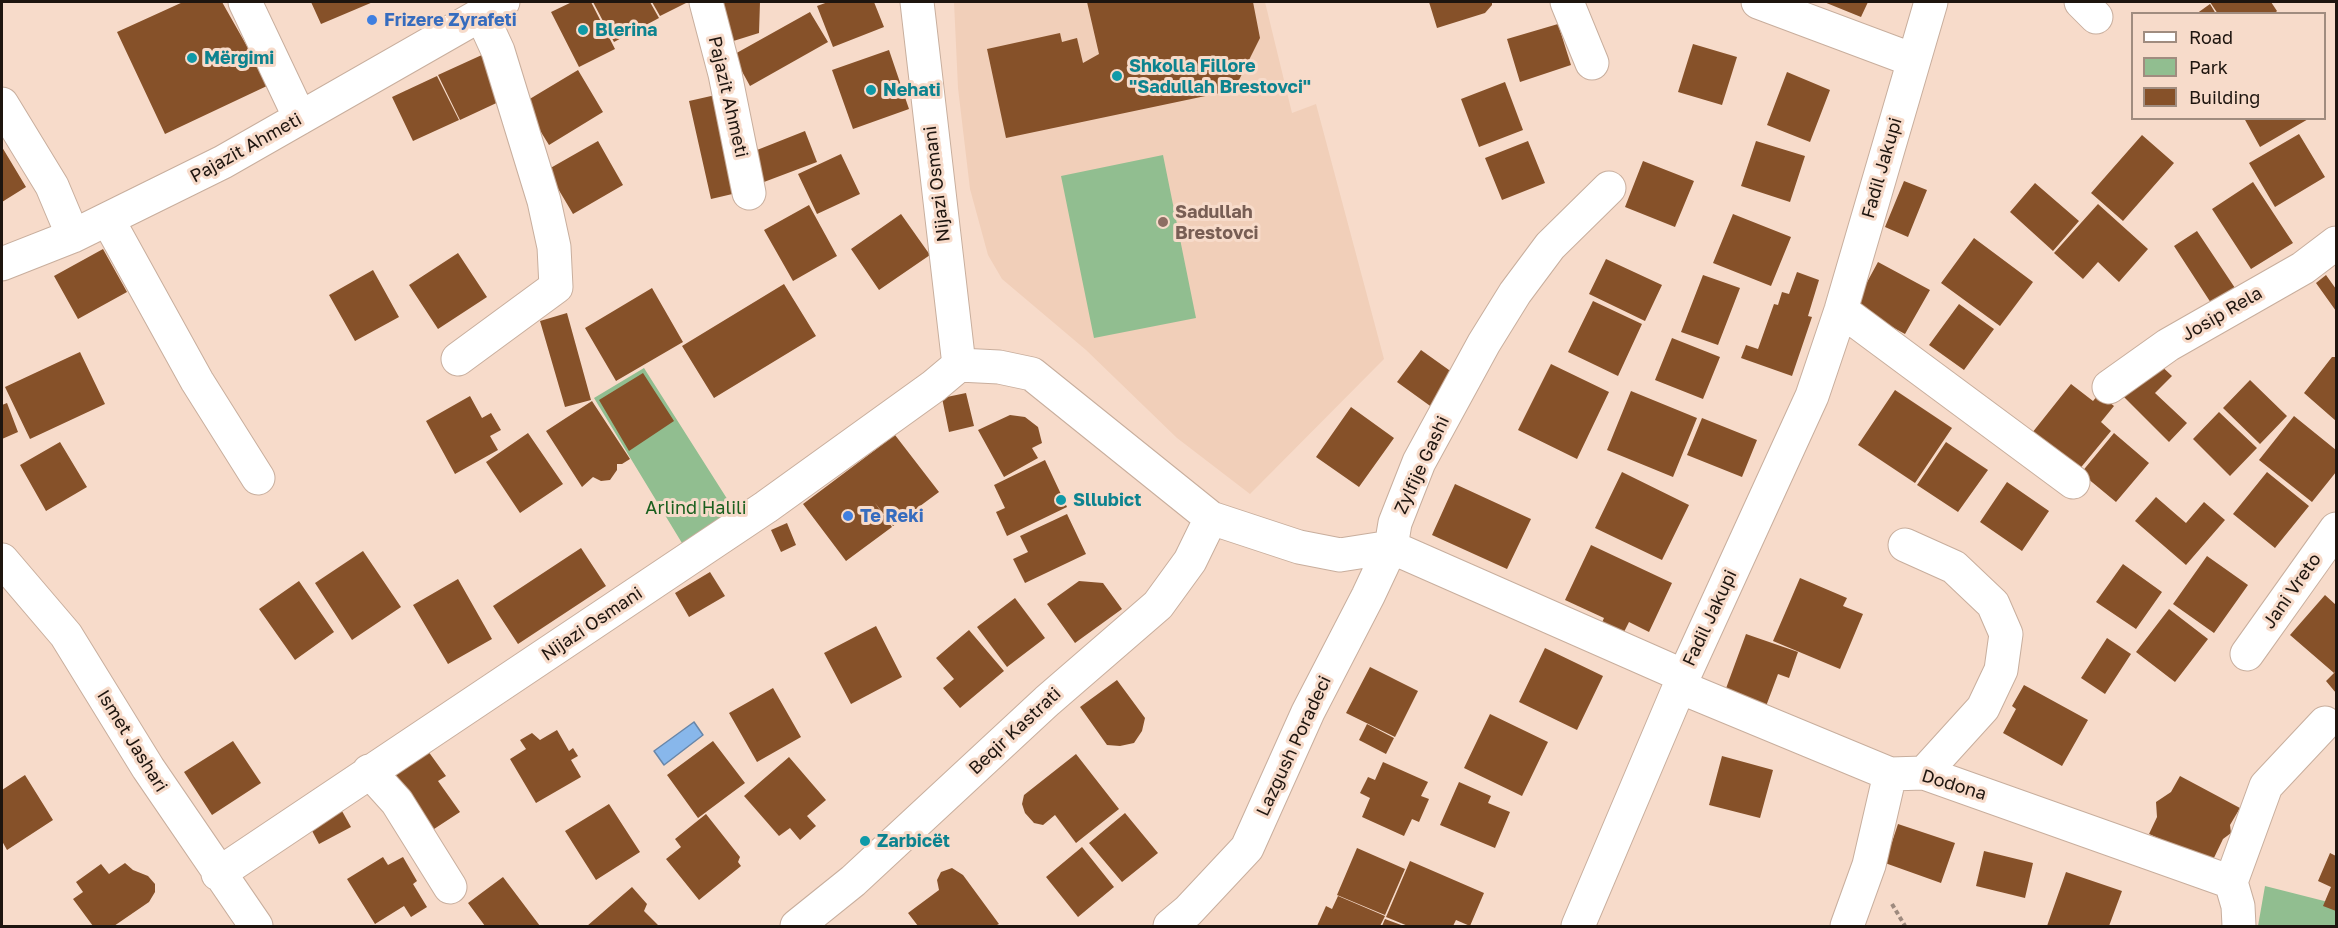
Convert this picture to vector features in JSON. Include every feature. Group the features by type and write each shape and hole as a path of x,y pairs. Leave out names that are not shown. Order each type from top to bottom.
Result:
{"street":[{"path":"245,2 300,118"},
{"name":"Pajazit Ahmeti","path":"706,2 725,74 749,193"},
{"name":"Nijazi Osmani","path":"218,874 766,507 934,386 959,365 917,2"},
{"path":"1567,2 1592,63"},
{"path":"1758,2 1913,60"},
{"name":"Fadil Jakupi","path":"1578,927 1682,681 1812,396 1841,310 1931,2"},
{"name":"Pajazit Ahmeti","path":"2,264 108,220 223,162 492,8 498,51 544,201 554,247 556,287 458,359"},
{"path":"2,104 52,186 73,236"},
{"name":"Zylfije Gashi","path":"1391,547 1395,523 1419,462 1484,343 1515,293 1550,246 1609,188"},
{"path":"108,220 186,361 258,478"},
{"name":"Josip Rela","path":"2109,387 2168,345 2303,268 2337,243"},
{"path":"1841,310 2073,482"},
{"path":"959,365 999,367 1032,374 1211,518 1299,547 1340,555 1391,547 1682,681"},
{"name":"Beqir Kastrati","path":"797,927 853,881 1047,701 1158,606 1190,561 1211,518"},
{"name":"Jani Vreto","path":"2247,654 2337,529"},
{"path":"1905,545 1954,567 1993,604 2006,634 2001,670 1983,708 1924,773"},
{"name":"Lazgush Poradeci","path":"1170,927 1247,848 1308,712 1391,547"},
{"name":"Ismet Jashari","path":"2,560 66,635 148,768 256,927"},
{"name":"Dodona","path":"1682,681 1890,774 1924,773 2231,882"},
{"path":"2239,927 2238,906 2231,882 2266,786 2325,723"},
{"path":"369,771 397,802 450,887"},
{"path":"1847,927 1869,864 1890,774"}],"shaded area":[{"name":"Sadullah Brestovci","path":"954,2 1265,2 1292,113 1316,104 1384,359 1250,494 1177,438 1086,350 1002,279 988,255 970,189 958,88"}],"green space":[{"path":"1163,155 1196,318 1094,338 1061,176"},
{"name":"Arlind Halili","path":"644,368 738,516 688,553 594,398"},
{"path":"2265,886 2336,904 2336,926 2258,926"}],"water":[{"path":"694,722 703,735 664,765 654,751"}],"building":[{"name":"Mërgimi","path":"183,2 222,2 269,85 165,134 117,32"},
{"path":"311,2 373,2 321,24"},
{"name":"Blerina","path":"572,2 591,2 615,49 579,67 551,12"},
{"path":"593,2 650,2 659,18 614,42"},
{"path":"652,2 688,2 660,16"},
{"path":"719,2 760,2 759,33 727,43"},
{"path":"828,2 874,2 884,27 833,47 817,6"},
{"name":"Shkolla Fillore \"Sadullah Brestovci\"","path":"1087,2 1253,2 1260,38 1234,90 1006,138 987,49 1060,33 1062,42 1077,38 1083,63 1099,54"},
{"path":"1429,2 1492,2 1492,5 1485,13 1437,28"},
{"path":"1824,2 1868,2 1861,17"},
{"path":"2210,2 2271,2 2277,11 2276,12 2217,12"},
{"path":"2210,4 2215,12 2199,12"},
{"path":"810,12 828,42 750,86 733,55"},
{"path":"1558,24 1571,65 1520,82 1507,39"},
{"path":"1693,44 1737,57 1722,105 1678,92"},
{"name":"Nehati","path":"889,50 909,109 853,129 832,70"},
{"path":"484,54 505,99 460,120 438,75"},
{"path":"578,70 603,112 549,145 523,103"},
{"path":"1787,72 1830,90 1810,142 1767,125"},
{"path":"437,76 459,120 413,141 392,97"},
{"path":"1505,82 1523,130 1479,147 1461,99"},
{"path":"720,94 741,192 711,199 689,101"},
{"path":"2245,120 2307,120 2260,147"},
{"path":"805,131 817,162 764,182 752,152"},
{"path":"2299,134 2325,177 2275,207 2249,163"},
{"path":"2142,135 2174,163 2123,221 2091,193"},
{"path":"598,141 623,185 573,214 547,170"},
{"path":"1528,141 1545,183 1502,200 1485,158"},
{"path":"1756,141 1805,156 1790,202 1741,186"},
{"path":"2,147 26,187 2,202"},
{"path":"841,154 860,194 817,214 798,174"},
{"path":"1643,161 1694,181 1675,227 1625,207"},
{"path":"1904,181 1927,190 1908,237 1885,227"},
{"path":"2253,182 2293,243 2251,269 2212,209"},
{"path":"2035,183 2079,221 2053,251 2010,212"},
{"path":"2098,204 2148,249 2119,282 2098,262 2083,279 2054,253"},
{"path":"809,205 837,256 793,281 764,230"},
{"path":"901,214 930,255 879,290 851,249"},
{"path":"1733,214 1791,237 1771,286 1713,263"},
{"path":"2197,231 2235,288 2211,303 2174,246"},
{"path":"1974,238 2033,282 2000,326 1941,283"},
{"path":"103,249 127,292 78,319 54,276"},
{"path":"458,253 487,297 438,329 409,285"},
{"path":"1606,259 1662,285 1645,321 1589,294"},
{"path":"1878,262 1930,290 1905,334 1854,306"},
{"path":"373,270 399,317 355,341 329,295"},
{"path":"1797,272 1819,280 1808,316 1812,317 1792,376 1741,358 1746,345 1758,349 1774,304 1778,305 1782,292 1789,294"},
{"path":"1703,275 1740,288 1718,345 1681,332"},
{"path":"2326,275 2336,289 2336,311 2316,283"},
{"path":"784,284 816,336 714,398 682,346"},
{"path":"652,288 683,342 616,381 585,328"},
{"path":"1593,301 1642,324 1618,376 1568,352"},
{"path":"1959,304 1994,329 1964,370 1929,345"},
{"path":"567,313 591,400 565,407 540,321"},
{"path":"1672,338 1720,357 1703,399 1655,380"},
{"path":"1421,350 1456,375 1433,408 1397,382"},
{"path":"80,352 105,404 30,439 5,387"},
{"path":"2332,357 2336,357 2336,421 2304,393"},
{"path":"2156,361 2172,376 2155,393 2187,423 2169,442 2122,395"},
{"path":"1551,364 1609,392 1577,459 1518,430"},
{"name":"Arlind Halili","path":"643,373 674,421 629,451 599,400"},
{"path":"2250,380 2287,416 2260,444 2223,408"},
{"path":"2071,384 2093,401 2099,394 2114,406 2101,422 2111,431 2078,471 2032,433"},
{"path":"1895,390 1952,428 1915,483 1858,445"},
{"path":"1631,391 1697,418 1673,477 1607,450"},
{"path":"966,393 974,426 949,432 942,398"},
{"path":"470,396 482,418 491,413 501,430 490,436 498,450 455,474 426,421"},
{"path":"592,401 630,459 617,464 617,470 610,480 601,481 593,477 582,487 546,431"},
{"path":"7,403 18,432 2,439 2,405"},
{"path":"1351,407 1394,438 1359,487 1316,457"},
{"path":"2219,412 2257,448 2230,476 2193,439"},
{"path":"1010,415 1025,417 1038,427 1042,443 1032,448 1038,458 1004,477 978,430"},
{"path":"2294,416 2336,450 2336,472 2312,502 2259,460"},
{"path":"1702,418 1757,440 1742,477 1687,455"},
{"path":"528,433 563,484 520,513 486,462"},
{"path":"2114,433 2149,463 2116,502 2081,473"},
{"path":"895,435 939,492 893,526 875,503 892,527 846,561 803,504"},
{"path":"60,442 87,487 46,511 20,465"},
{"path":"1946,442 1988,470 1958,512 1917,485"},
{"path":"1045,460 1067,507 1007,536 996,512 1005,508 994,485"},
{"path":"1622,472 1689,505 1662,560 1595,528"},
{"path":"2267,472 2309,506 2275,548 2233,514"},
{"path":"2007,482 2049,511 2022,551 1980,522"},
{"path":"1455,484 1531,519 1507,569 1432,535"},
{"path":"2156,497 2186,523 2204,502 2225,520 2186,565 2135,521"},
{"path":"1067,514 1086,554 1025,583 1013,559 1028,552 1020,536"},
{"path":"787,523 796,545 781,552 771,530"},
{"path":"1591,545 1672,583 1649,632 1629,622 1619,642 1598,632 1604,618 1565,600"},
{"path":"581,548 606,586 518,644 493,606"},
{"path":"363,551 401,607 352,640 315,583"},
{"path":"2207,556 2248,585 2214,633 2173,604"},
{"path":"2123,564 2162,592 2136,629 2096,602"},
{"path":"710,572 725,596 689,617 675,593"},
{"path":"1800,578 1847,598 1843,606 1863,614 1840,669 1773,641"},
{"path":"458,579 492,639 448,664 413,605"},
{"path":"299,581 334,632 295,660 259,609"},
{"path":"1079,581 1103,583 1122,609 1075,643 1047,604"},
{"path":"2325,595 2336,605 2336,670 2334,673 2290,635"},
{"path":"1015,598 1045,638 1007,667 977,627"},
{"path":"2169,609 2208,639 2175,682 2136,652"},
{"path":"876,626 902,677 851,704 824,653"},
{"path":"969,630 1004,671 960,708 943,688 954,679 936,658"},
{"path":"1746,634 1798,652 1789,678 1778,674 1762,717 1721,702"},
{"path":"2107,638 2131,654 2105,694 2081,678"},
{"path":"1545,648 1603,676 1577,730 1519,702"},
{"path":"1370,667 1418,691 1395,737 1346,713"},
{"path":"2336,671 2336,693 2326,681"},
{"path":"1117,680 1145,718 1142,731 1134,743 1120,746 1107,745 1080,707"},
{"path":"2024,685 2088,720 2062,766 2003,733 2016,709 2012,706"},
{"path":"773,688 801,737 757,762 729,713"},
{"path":"1490,714 1548,742 1522,796 1464,768"},
{"path":"1367,724 1394,738 1386,754 1359,740"},
{"path":"557,730 569,751 573,748 578,756 571,760 581,777 536,803 510,759 526,749 520,740 532,733 540,740"},
{"path":"233,741 261,783 212,815 184,772"},
{"path":"713,741 745,783 698,818 667,775"},
{"path":"428,751 446,776 438,781 460,812 431,831 393,775"},
{"path":"1076,754 1119,809 1076,843 1055,815 1043,825 1034,823 1025,813 1022,804 1024,795"},
{"path":"1722,756 1773,770 1760,818 1709,805"},
{"path":"789,757 826,800 807,816 816,826 800,840 790,828 779,836 744,796"},
{"path":"1383,762 1428,782 1421,796 1429,799 1419,822 1412,819 1404,836 1362,817 1370,798 1360,793 1368,777 1375,780"},
{"path":"25,775 53,820 7,850 2,841 2,790"},
{"path":"2180,776 2240,808 2230,825 2231,833 2223,839 2212,862 2149,834 2157,817 2156,802 2171,792"},
{"path":"1459,782 1491,796 1488,803 1510,812 1495,848 1440,825"},
{"path":"609,804 640,852 596,880 565,831"},
{"path":"342,811 351,827 319,844 310,827"},
{"path":"1125,813 1158,853 1122,882 1089,843"},
{"path":"706,814 740,857 738,862 741,866 699,900 666,859 681,847 675,839"},
{"path":"1898,824 1955,843 1941,883 1885,863"},
{"path":"1082,847 1114,887 1078,917 1046,877"},
{"path":"1357,848 1405,869 1385,915 1337,895"},
{"path":"1984,851 2033,863 2025,898 1976,886"},
{"path":"2330,853 2336,856 2336,911 2323,906 2331,887 2318,881"},
{"path":"383,857 388,865 403,857 417,881 413,884 427,907 411,917 404,906 375,924 347,879"},
{"path":"1410,861 1484,893 1470,926 1456,920 1453,926 1408,926 1386,917"},
{"path":"125,863 133,870 148,876 155,884 155,892 149,902 114,926 93,926 73,899 83,892 76,882 101,864 109,874"},
{"path":"952,868 963,875 999,924 995,926 918,926 908,913 939,890 937,880 941,872"},
{"path":"2066,872 2122,891 2109,926 2047,926"},
{"path":"503,877 540,926 485,926 468,903"},
{"path":"632,887 647,904 644,911 659,926 587,926"},
{"path":"1338,896 1385,916 1380,926 1317,926 1326,906 1332,909"},
{"path":"1385,919 1404,926 1382,926"}],"place":[{"name":"Frizere Zyrafeti","path":"372,20"},
{"name":"Blerina","path":"583,30"},
{"name":"Mërgimi","path":"192,58"},
{"name":"Shkolla Fillore \"Sadullah Brestovci\"","path":"1117,76"},
{"name":"Nehati","path":"871,90"},
{"name":"Sadullah Brestovci","path":"1163,222"},
{"name":"Sllubict","path":"1061,500"},
{"name":"Te Reki","path":"848,516"},
{"name":"Zarbicët","path":"865,841"}]}
